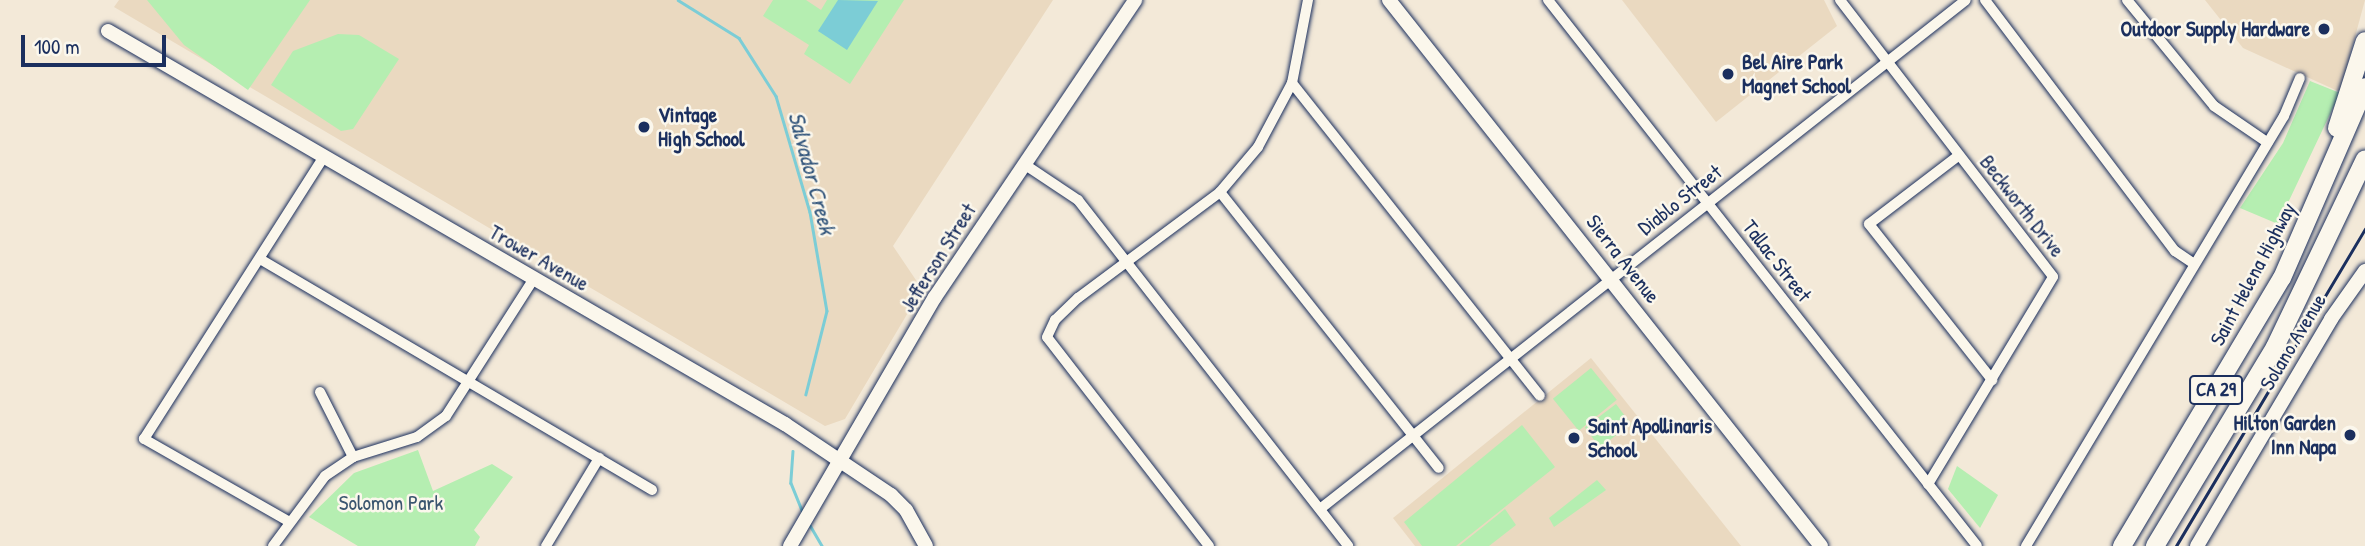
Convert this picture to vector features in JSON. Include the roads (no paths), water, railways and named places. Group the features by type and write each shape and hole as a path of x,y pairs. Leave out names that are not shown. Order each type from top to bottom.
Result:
{"highway":[{"path":"2303,231 2365,41"},
{"name":"Saint Helena Highway","path":"2122,546 2258,320 2303,231 2365,87"},
{"name":"CA 29","path":"2155,546 2305,292 2365,159"},
{"path":"2305,292 2365,188"}],"street":[{"name":"Jefferson Street","path":"793,541 843,460 935,297 1135,0"},
{"path":"1209,546 1047,337 1055,320 1078,298 1220,192 1258,147 1292,83 1308,0"},
{"name":"Sierra Avenue","path":"1389,0 1821,546"},
{"name":"Tallac Street","path":"1548,0 1977,546"},
{"name":"Beckworth Drive","path":"1840,0 2053,277 1928,484"},
{"name":"Diablo Street","path":"1320,509 1966,0"},
{"path":"1985,0 2175,251 2194,264"},
{"path":"2127,0 2214,106 2268,143"},
{"name":"Trower Avenue","path":"108,31 843,460 906,510 926,546"},
{"path":"2026,546 2268,143 2300,78"},
{"path":"1292,83 1540,397"},
{"path":"288,521 144,439 324,156"},
{"path":"1958,156 1869,224 1992,380"},
{"path":"1024,164 1078,200 1348,546"},
{"path":"1220,192 1438,468"},
{"path":"260,259 652,490"},
{"name":"Solano Avenue","path":"2197,546 2330,319 2365,271"},
{"path":"273,546 314,485 353,457 417,437 433,426 470,383 533,279"},
{"path":"320,392 353,457"},
{"path":"545,546 599,458"}],"water":[{"path":"838,0 878,1 847,50 818,31"}],"waterway":[{"name":"Salvador Creek","path":"678,0 739,38 776,96 810,212 827,311 806,394"},
{"name":"Salvador Creek","path":"793,451 791,483 803,513"},
{"name":"Salvador Creek","path":"810,525 822,546"}],"railway":[{"path":"2176,546 2365,229"}],"place":[{"name":"Outdoor Supply Hardware","path":"2324,29"},
{"name":"Bel Aire Park Magnet School","path":"1728,74"},
{"name":"Vintage High School","path":"644,127"},
{"name":"Hilton Garden Inn Napa","path":"2350,435"},
{"name":"Saint Apollinaris School","path":"1574,438"}],"park label":[{"name":"Solomon Park","path":"391,503"}]}
